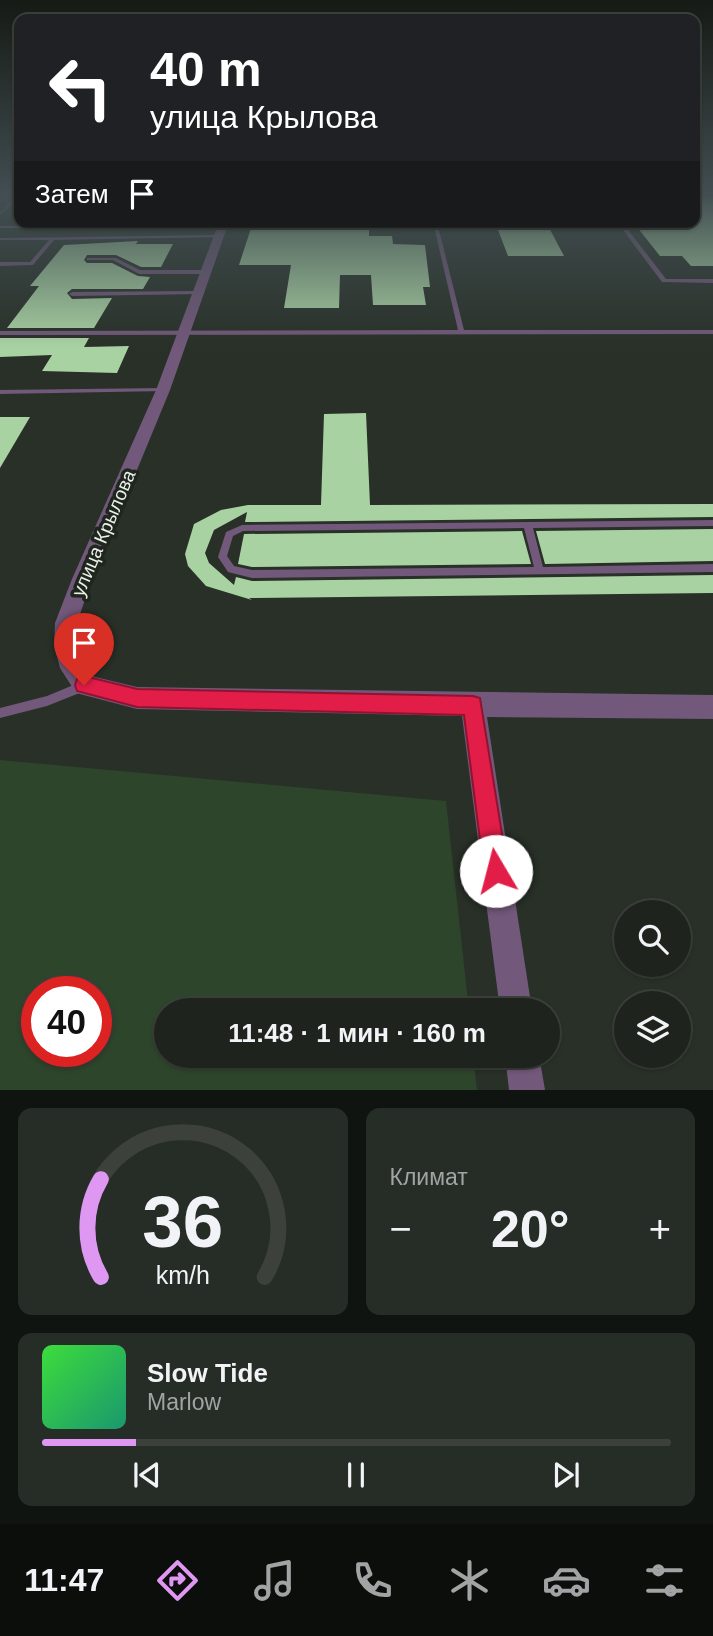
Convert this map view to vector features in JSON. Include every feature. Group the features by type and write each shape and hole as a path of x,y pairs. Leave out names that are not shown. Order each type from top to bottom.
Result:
{"street":[{"name":"улица Крылова","path":"84,685 71,668 65,645 66,623 82,579 163,390 215,247"},
{"path":"84,685 137,698 713,707"},
{"path":"473,705 514,998"},
{"path":"524,1068 527,1090"}],"lane":[{"path":"0,264 32,264 46,247"},
{"path":"441,247 461,332"},
{"path":"638,247 664,281 713,281"},
{"path":"89,259 114,259 139,272 206,272"},
{"path":"72,294 198,293"},
{"path":"0,333 713,332"},
{"path":"0,392 163,390"},
{"path":"713,523 242,528 229,534 222,557 231,569 252,574 713,568"},
{"path":"528,526 540,571"},
{"path":"0,713 47,701 84,685"}],"green space":[{"path":"0,760 446,801 468,998 154,998 154,1068 474,1068 477,1090 0,1090"}],"building":[{"path":"62,247 172,247 161,267 141,267 116,255 87,255 84,260 87,263 112,263 138,276 150,277 143,289 72,289 67,293 72,299 112,298 94,328 7,328 39,286 30,286"},
{"path":"245,247 425,247 430,287 423,287 426,305 373,305 371,275 340,275 339,308 284,308 291,265 239,265"},
{"path":"505,247 559,247 564,256 508,256"},
{"path":"653,247 713,247 713,266 691,266 682,256 660,256"},
{"path":"0,338 89,338 84,347 129,346 117,373 42,371 52,355 0,357"},
{"path":"366,413 370,505 713,504 713,517 245,522 247,512 214,530 205,553 209,563 234,585 236,577 252,581 713,575 713,593 249,598 252,600 206,586 188,566 185,554 194,524 221,510 248,505 321,505 324,414"},
{"path":"0,417 30,417 0,468"},
{"path":"713,529 713,561 545,564 536,531"},
{"path":"522,531 531,564 252,567 238,564 244,534"}],"route":[{"path":"84,685 137,698 473,705 496,871"}]}
